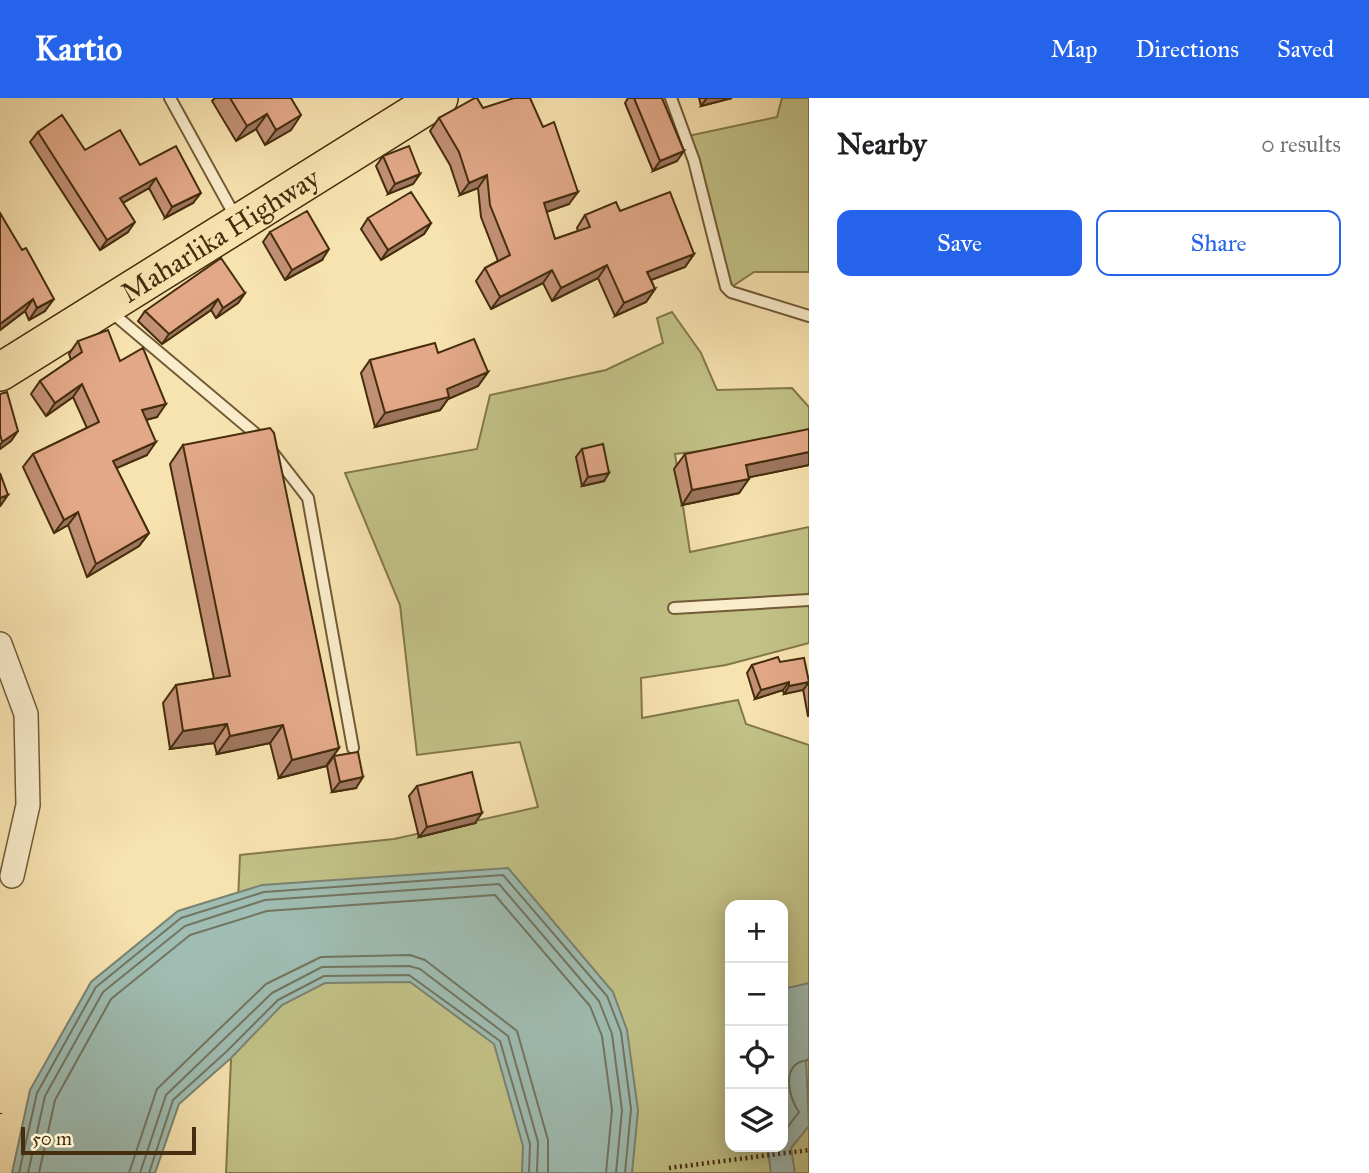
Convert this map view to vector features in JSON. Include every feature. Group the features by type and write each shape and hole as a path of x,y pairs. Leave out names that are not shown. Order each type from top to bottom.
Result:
{"highway":[{"name":"Maharlika Highway","path":"0,372 439,98"}],"street":[{"path":"0,644 26,714 28,805 12,876"}],"lane":[{"path":"170,98 239,223"},
{"path":"671,98 694,161 726,287 731,292 809,316"},
{"path":"105,307 257,433 308,498 353,748"},
{"path":"674,608 809,600"}],"path":[{"path":"669,1168 809,1150"}],"green space":[{"path":"782,98 809,98 809,272 754,272 730,288 688,136 777,117"},
{"path":"672,312 701,353 717,390 792,388 809,407 809,439 675,454 690,552 809,527 809,643 726,665 641,678 642,718 738,700 746,724 809,745 809,1173 226,1173 240,855 394,839 538,807 520,742 417,755 400,605 345,473 477,449 490,395 606,370 663,343 657,318"}],"water":[{"path":"508,868 613,992 627,1030 638,1110 632,1173 522,1173 523,1146 494,1044 410,982 325,983 282,1005 231,1058 179,1104 155,1173 12,1173 30,1090 91,982 178,911 262,885"},
{"path":"809,983 809,1058 806,1061 809,1126 791,1148 795,1173 771,1173 768,1152 788,1152 788,988"}],"building":[{"path":"230,98 291,98 301,115 276,130 267,114 247,126"},
{"path":"475,98 483,108 514,98 530,98 543,127 554,122 578,192 544,203 555,239 590,227 585,215 616,202 620,211 670,192 694,254 647,272 655,289 624,303 607,265 561,288 552,270 500,297 485,268 510,255 490,205 487,175 469,183 459,152 439,118"},
{"path":"634,98 662,98 684,151 660,161"},
{"path":"62,115 85,150 120,130 140,165 176,146 201,193 172,207 156,178 120,198 135,222 107,240 38,132"},
{"path":"409,146 420,174 395,184 383,156"},
{"path":"411,192 431,223 388,250 368,218"},
{"path":"307,211 329,249 292,270 270,232"},
{"path":"0,213 22,250 26,248 54,299 37,308 33,299 0,324"},
{"path":"221,258 245,293 223,308 218,299 169,334 145,311"},
{"path":"108,330 120,361 143,348 166,404 142,410 156,442 113,461 149,533 96,564 78,512 64,520 33,454 99,422 82,384 55,403 40,381 82,352 78,341"},
{"path":"474,339 488,372 447,389 449,397 385,413 370,360 435,343 438,353"},
{"path":"7,392 18,431 2,442 0,394"},
{"path":"270,428 274,433 339,748 292,760 283,725 230,736 227,724 183,731 176,685 230,676 183,445"},
{"path":"809,429 809,452 746,465 749,479 692,490 685,454"},
{"path":"603,444 609,473 588,477 582,449"},
{"path":"0,473 8,495 0,498"},
{"path":"778,657 780,662 804,658 809,682 789,686 789,682 761,690 752,665"},
{"path":"358,752 363,777 340,782 334,756"},
{"path":"472,772 482,813 427,827 417,786"}]}
